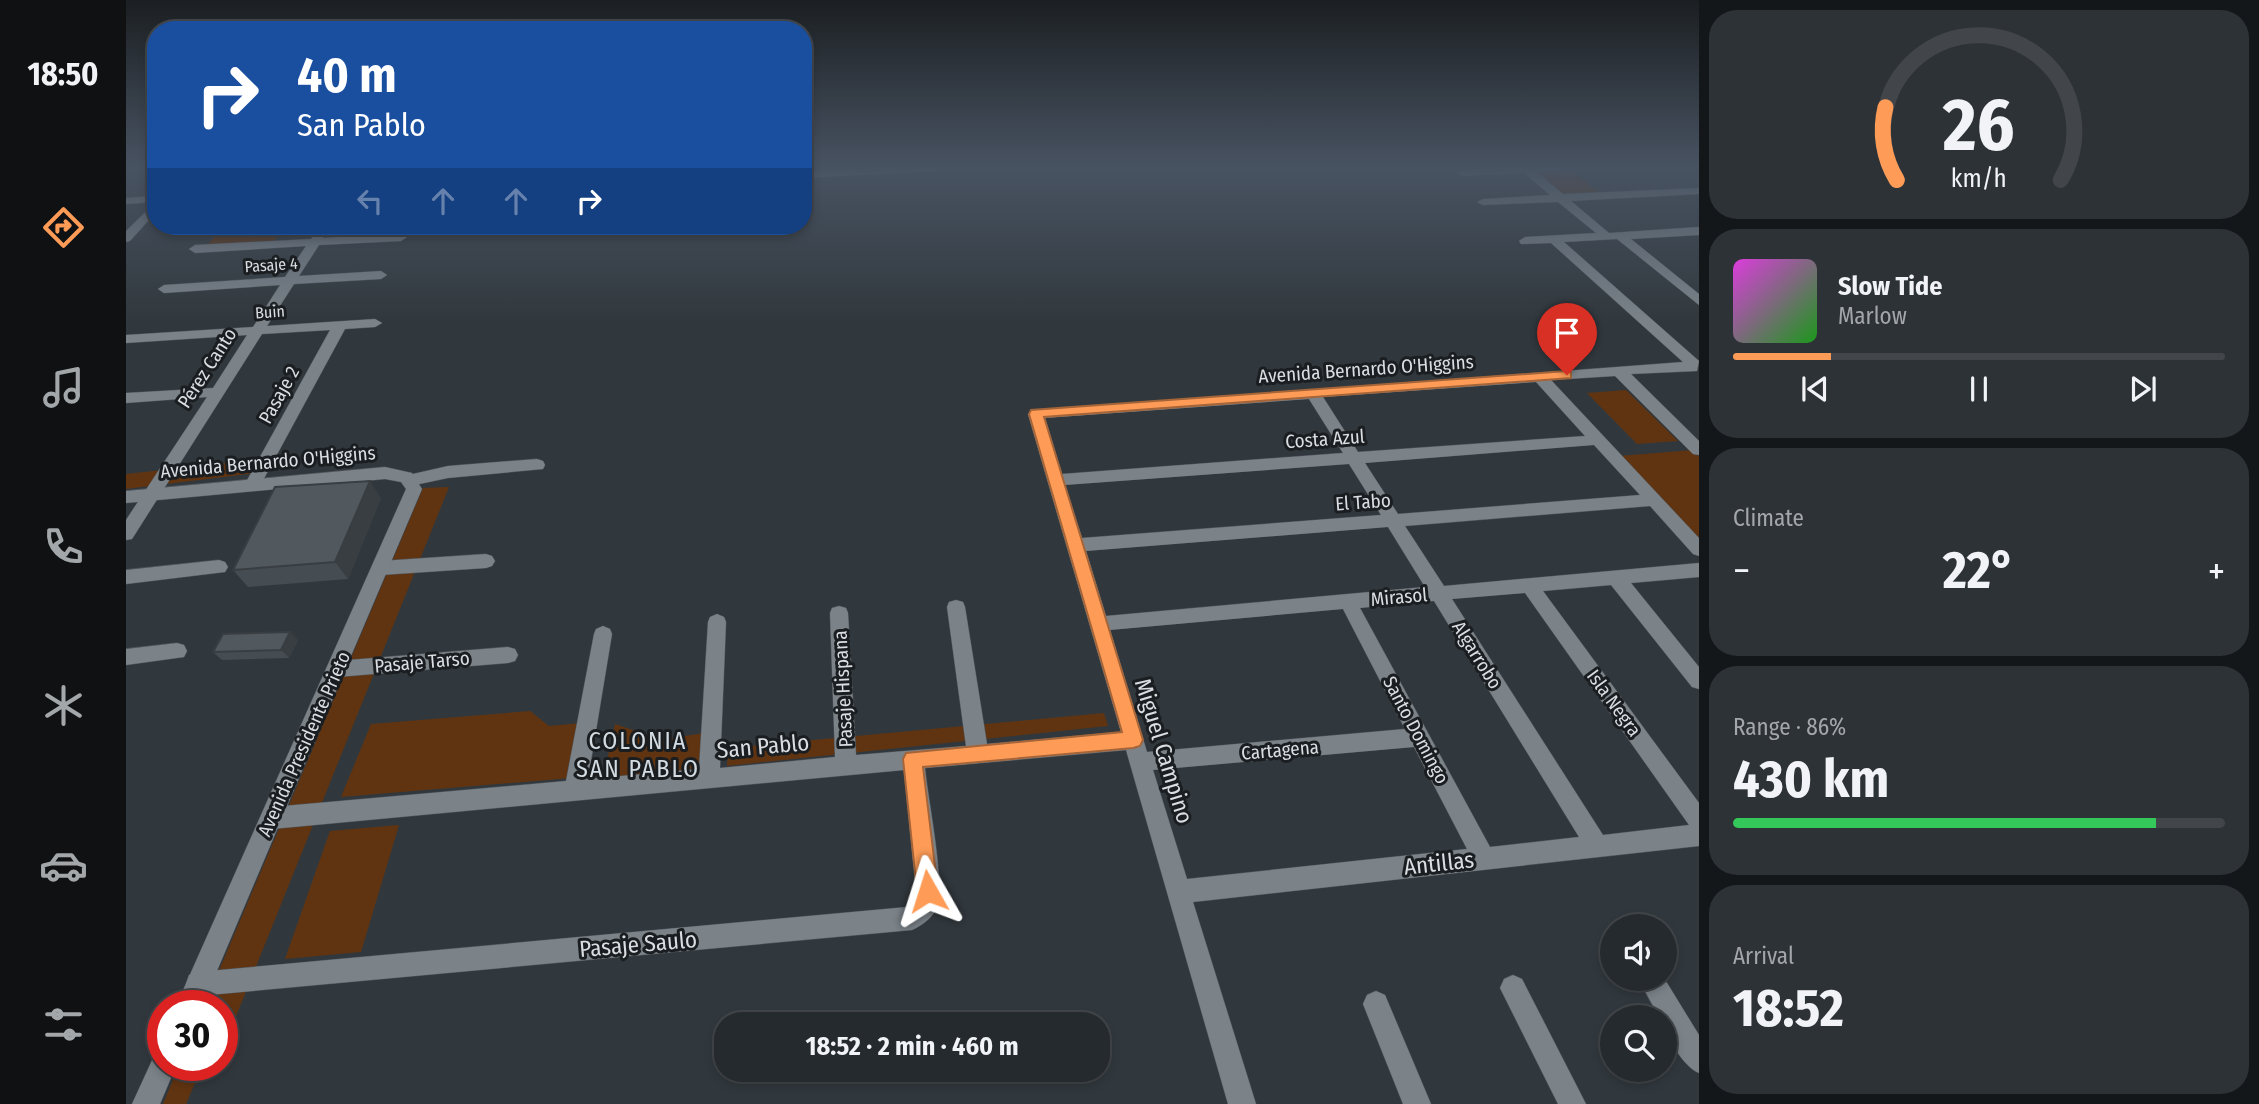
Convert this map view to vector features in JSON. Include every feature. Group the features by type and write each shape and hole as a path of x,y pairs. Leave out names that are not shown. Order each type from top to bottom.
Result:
{"street":[{"path":"126,238 143,220"},
{"path":"1590,220 1699,301"},
{"path":"1525,241 1699,231"},
{"path":"1685,232 1699,243"},
{"name":"Pérez Canto","path":"126,534 319,235"},
{"path":"195,249 401,237"},
{"path":"1553,239 1697,366"},
{"name":"Pasaje 4","path":"164,289 381,275"},
{"name":"Buin","path":"126,339 374,323"},
{"name":"Pasaje 2","path":"253,484 340,325"},
{"name":"Avenida Bernardo O'Higgins","path":"1036,414 1697,366"},
{"path":"1619,371 1699,450"},
{"path":"1541,377 1699,550"},
{"path":"126,398 217,392"},
{"name":"Algarrobo","path":"1313,393 1597,846"},
{"name":"Miguel Campino","path":"1036,414 1242,1104"},
{"name":"Costa Azul","path":"1055,480 1598,440"},
{"name":"Avenida Bernardo O'Higgins","path":"126,497 385,473 400,474 410,480 448,472 537,465"},
{"name":"Avenida Presidente Prieto","path":"195,990 414,492 410,480"},
{"name":"El Tabo","path":"1075,545 1654,500"},
{"path":"381,568 486,561"},
{"path":"126,577 219,567"},
{"name":"Mirasol","path":"1098,624 1699,570"},
{"path":"1616,578 1699,681"},
{"name":"Isla Negra","path":"1529,585 1699,821"},
{"name":"Santo Domingo","path":"1348,602 1484,858"},
{"path":"956,607 978,753"},
{"name":"Pasaje Hispana","path":"839,613 846,765"},
{"path":"709,777 717,622"},
{"path":"576,788 603,634"},
{"path":"126,657 177,651"},
{"name":"Pasaje Tarso","path":"337,669 508,655"},
{"name":"Cartagena","path":"1140,762 1420,737"},
{"name":"San Pablo","path":"272,818 576,788 1133,740"},
{"name":"Pasaje Saulo","path":"238,990 912,918 923,910 928,898 913,759"},
{"name":"Antillas","path":"1178,892 1699,835"},
{"path":"1513,988 1572,1104"},
{"path":"1658,991 1699,1060"},
{"path":"1376,1004 1417,1104"},
{"path":"146,1104 156,1081"}],"shaded area":[{"path":"216,235 278,235 273,242 207,245"},
{"path":"1626,390 1678,441 1637,444 1587,393"},
{"path":"1693,450 1699,457 1699,542 1619,456"},
{"path":"263,459 257,473 126,489 126,474"},
{"path":"449,487 238,1011 238,990 211,990 423,488"},
{"path":"530,711 549,726 581,723 572,778 341,797 371,724"},
{"path":"1104,713 1108,726 727,766 728,748"},
{"path":"615,724 662,740 703,733 699,768 603,778"},
{"path":"399,825 361,952 285,959 330,831"},
{"path":"173,1081 198,1081 186,1104 163,1104"}],"building":[{"path":"370,481 335,562 233,570 275,487"},
{"path":"290,632 281,650 213,652 223,634"}],"district":[{"name":"COLONIA SAN PABLO","path":"638,755"}],"route":[{"path":"928,891 913,759 1133,740 1036,414 1567,375"}]}
